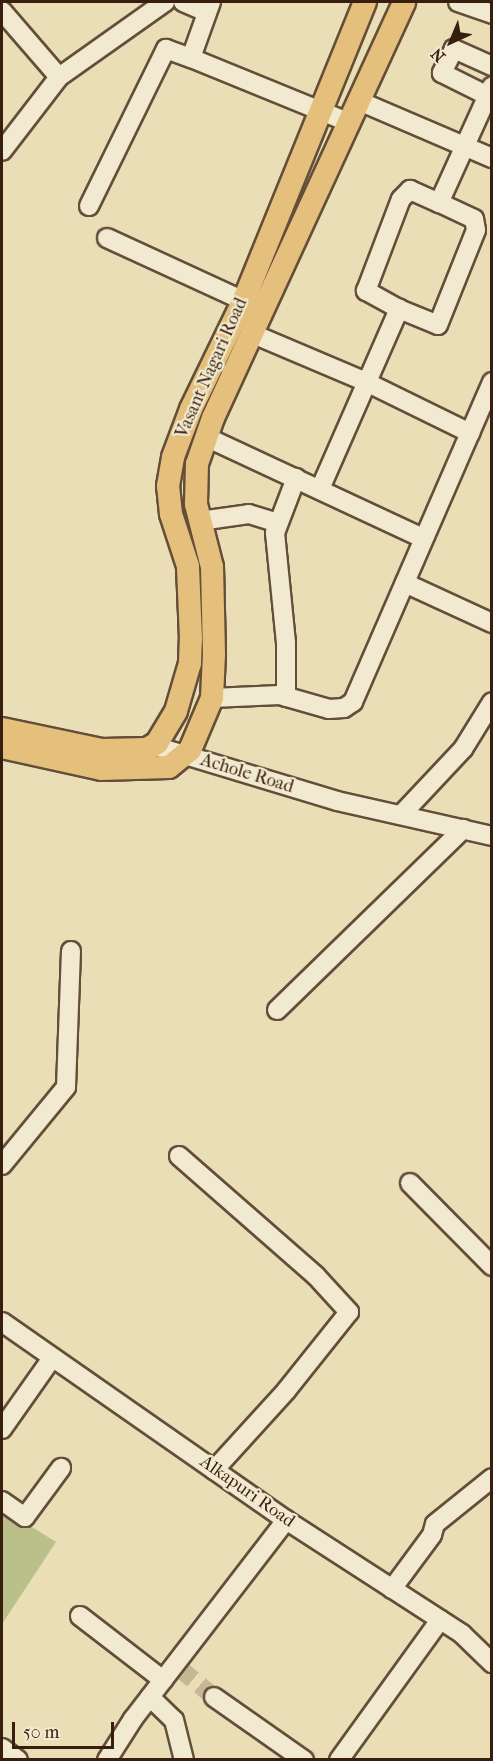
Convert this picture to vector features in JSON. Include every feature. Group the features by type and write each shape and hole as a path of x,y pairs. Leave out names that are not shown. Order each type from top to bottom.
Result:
{"main road":[{"name":"Vasant Nagari Road","path":"155,746 176,711 190,663 188,566 169,495 173,457 191,409 244,300 365,2"},
{"name":"Vasant Nagari Road","path":"177,762 212,698 212,567 200,521 194,483 206,437 404,2"},
{"name":"Achole Road","path":"2,729 102,750 155,746"},
{"name":"Achole Road","path":"2,747 101,769 177,762"}],"street":[{"path":"2,151 59,77 165,2"},
{"path":"183,2 209,7 191,57"},
{"path":"458,2 487,10"},
{"path":"2,11 59,77"},
{"path":"89,207 166,49 191,57 350,123"},
{"path":"439,203 490,93 445,76 442,70 454,49 492,66"},
{"path":"359,101 492,158"},
{"path":"410,190 474,219 477,230 438,325 399,309 366,291 405,192 410,190"},
{"path":"107,238 264,310"},
{"path":"320,489 399,309"},
{"path":"253,334 366,382 480,424"},
{"path":"212,698 286,697 329,709 344,708 353,702 423,538 480,424 492,382"},
{"path":"206,437 423,538"},
{"path":"286,697 278,523 296,478"},
{"path":"200,521 249,514 278,523"},
{"path":"405,583 492,623"},
{"path":"401,816 463,749 492,702"},
{"name":"Achole Road","path":"155,746 177,762 492,836"},
{"path":"278,1010 463,829"},
{"path":"2,1165 66,1087 71,951"},
{"path":"179,1156 316,1276 349,1312 286,1391 214,1470"},
{"path":"410,1182 492,1266"},
{"name":"Alkapuri Road","path":"2,1322 286,1520 440,1620 492,1663"},
{"path":"2,1429 52,1358"},
{"path":"2,1501 25,1517 61,1468"},
{"path":"392,1589 432,1535 435,1524 492,1478"},
{"path":"107,1760 150,1697 177,1666 286,1520"},
{"path":"80,1616 163,1680"},
{"path":"339,1760 440,1620"},
{"path":"150,1697 174,1720 184,1760"},
{"path":"214,1697 304,1760"},
{"path":"2,1748 18,1760"}],"green space":[{"path":"2,1508 56,1542 2,1624"}],"tunnel":[{"path":"179,1668 214,1697"}]}
